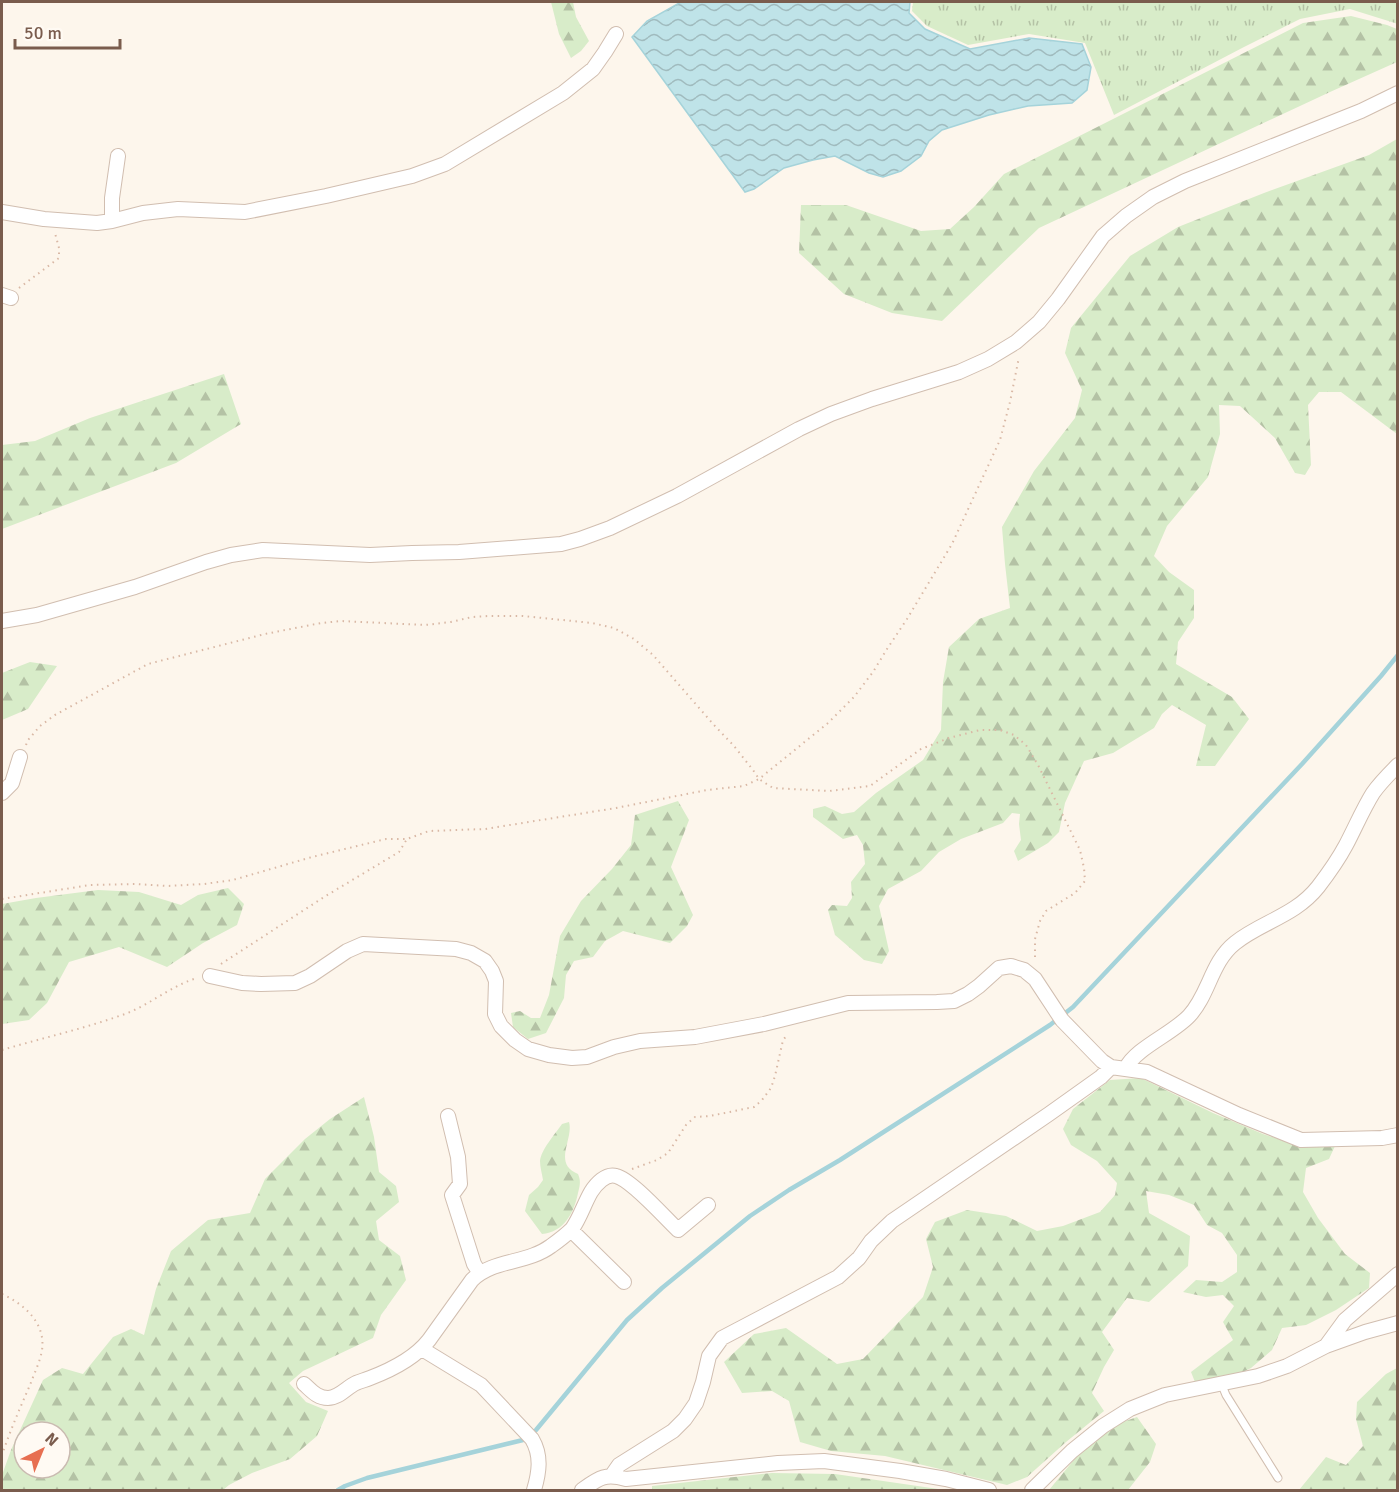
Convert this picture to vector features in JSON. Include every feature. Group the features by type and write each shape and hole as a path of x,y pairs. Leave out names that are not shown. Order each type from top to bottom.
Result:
{"street":[{"path":"2,212 44,219 98,223 143,213 178,209 245,212 412,176 445,164 562,93 593,69 616,34"},
{"path":"2,621 37,615 135,587 231,555 263,550 370,555 459,552 561,544 580,540 677,496 831,414 959,372 988,359 1016,342 1039,322 1103,236 1153,197 1361,111 1398,93"},
{"path":"112,221 112,198 118,156"},
{"path":"2,793 12,783 20,757"},
{"path":"1126,1068 1129,1062 1141,1052 1171,1032 1188,1017 1221,958 1234,943 1289,912 1307,900 1316,890 1345,847 1374,792 1398,765"},
{"path":"210,976 242,983 295,983 310,976 347,951 363,944 456,949 471,953 485,961 492,971 496,981 495,1014 501,1026 515,1040 528,1049 572,1058 587,1057 640,1041 695,1037 764,1024 848,1003 954,1001 979,986 999,968 1011,966 1024,970 1035,979 1059,1016 1102,1061 1111,1067 1147,1072 1239,1115 1301,1140 1382,1138 1398,1135"},
{"path":"612,1475 619,1465 673,1431 685,1419 696,1403 710,1356 722,1338 838,1277 859,1258 871,1240 892,1221 1049,1114 1101,1077 1111,1067"},
{"path":"447,1116 458,1156 460,1184 452,1195 474,1264 479,1272"},
{"path":"304,1384 318,1396 328,1399 339,1395 357,1382 410,1358 422,1349 479,1272 534,1256 549,1247 571,1230 592,1190 599,1181 610,1176 617,1176 631,1184 678,1230 708,1204"},
{"path":"571,1230 624,1282"},
{"path":"1326,1346 1345,1320 1398,1274"},
{"path":"1032,1491 1072,1451 1103,1426 1130,1409 1165,1395 1258,1376 1287,1366 1326,1346 1398,1323"},
{"path":"422,1349 481,1385 529,1436 535,1445 539,1460 534,1491"},
{"path":"582,1491 600,1479 612,1475 626,1479 778,1463 824,1461 946,1479 989,1491"}],"lane":[{"path":"1221,1383 1226,1395 1278,1478"}],"path":[{"path":"6,297 59,258 59,248 54,231 44,219"},
{"path":"2,898 90,885 168,886 233,880 386,839 407,839 429,831 485,829 616,808 707,790 744,786 759,779 828,723 854,697 873,672 952,544 1000,440 1020,356 1016,342"},
{"path":"20,757 28,740 40,726 55,715 148,664 265,634 341,621 425,625 489,615 523,616 614,627 634,639 653,655 734,746 759,779 773,788 829,791 870,786 921,749 949,738 980,730 1000,730 1014,735 1026,745 1080,850 1085,881 1075,892 1046,911 1040,921 1035,939 1035,979"},
{"path":"2,1050 124,1014 195,978 210,976 217,967 324,897 399,852 407,839"},
{"path":"617,1176 629,1169 657,1160 668,1153 686,1125 695,1117 754,1107 771,1088 783,1040 805,1013"},
{"path":"2,1294 26,1308 39,1324 43,1347 2,1455"}],"green space":[{"path":"551,2 573,2 576,17 589,41 571,58 559,34"},
{"path":"913,2 1397,2 1398,24 1350,9 1300,19 1114,115 1085,43 1029,34 968,45 927,26 912,11"},
{"path":"1351,16 1397,29 1397,62 1039,228 942,321 892,313 844,294 799,253 801,205 846,205 921,231 950,229 1004,174 1303,23"},
{"path":"1397,139 1397,434 1341,392 1319,392 1308,405 1311,465 1305,475 1295,473 1275,438 1240,406 1219,405 1220,434 1208,477 1167,526 1154,556 1169,572 1194,590 1194,618 1178,642 1176,664 1232,697 1249,719 1215,766 1196,766 1206,725 1172,705 1162,714 1154,728 1113,753 1084,761 1065,803 1059,832 1048,843 1018,861 1014,851 1021,840 1020,814 1012,813 1003,823 961,839 939,852 921,871 888,889 879,906 889,951 882,964 864,960 835,935 828,910 832,905 847,906 852,898 851,882 865,864 863,845 857,835 843,839 813,817 813,809 825,806 842,814 854,812 876,793 923,760 941,730 943,682 949,647 979,619 1010,608 1002,527 1034,471 1075,418 1082,390 1065,353 1071,328 1130,256 1178,227 1369,155"},
{"path":"224,374 241,424 176,463 2,529 2,445 35,441 90,418"},
{"path":"30,662 57,666 28,709 2,720 2,673"},
{"path":"678,801 689,820 671,867 693,915 687,926 670,943 623,931 605,941 593,957 574,961 566,975 564,998 546,1033 528,1039 513,1027 511,1013 520,1011 531,1018 540,1018 549,995 560,936 581,901 612,869 631,845 635,815"},
{"path":"228,888 244,904 237,925 203,943 167,967 119,947 69,962 47,1003 29,1020 2,1024 2,904 98,890 139,892 181,905 198,895"},
{"path":"1141,1078 1263,1134 1302,1147 1335,1146 1329,1159 1306,1168 1303,1192 1318,1218 1345,1254 1370,1273 1369,1288 1336,1310 1306,1325 1282,1328 1272,1350 1251,1368 1231,1378 1195,1382 1191,1372 1233,1340 1223,1322 1234,1306 1223,1295 1206,1297 1183,1292 1196,1280 1222,1282 1237,1272 1237,1255 1222,1233 1207,1225 1194,1205 1169,1195 1146,1191 1149,1213 1190,1236 1188,1266 1149,1302 1127,1298 1102,1332 1114,1350 1092,1393 1104,1411 1027,1477 1007,1485 885,1456 831,1451 800,1442 789,1401 772,1391 742,1393 724,1362 754,1334 786,1328 837,1364 863,1359 923,1297 933,1267 926,1239 935,1222 967,1210 1006,1216 1037,1231 1063,1226 1100,1212 1115,1195 1117,1183 1097,1161 1071,1145 1063,1129 1073,1109 1110,1080"},
{"path":"364,1097 374,1137 379,1172 396,1186 399,1202 376,1221 379,1240 400,1256 406,1280 381,1315 373,1338 303,1371 289,1383 306,1402 328,1411 317,1436 290,1459 252,1473 223,1490 2,1490 2,1475 12,1448 12,1480 72,1480 72,1420 25,1420 43,1380 62,1368 83,1374 113,1337 131,1329 144,1335 156,1289 171,1251 208,1220 250,1213 265,1179 305,1139"},
{"path":"569,1122 565,1158 570,1170 578,1174 579,1190 574,1208 567,1220 556,1230 542,1234 525,1211 529,1195 543,1180 540,1161 543,1152 562,1124"},
{"path":"1397,1368 1397,1490 1299,1490 1326,1457 1346,1465 1363,1446 1356,1419 1357,1402 1386,1374"},
{"path":"1137,1417 1156,1444 1150,1462 1128,1490 1049,1490 1078,1455 1117,1424"},
{"path":"772,1473 835,1474 945,1490 652,1490 652,1486"}],"water":[{"path":"681,2 910,2 909,13 925,29 970,49 1029,38 1082,44 1091,67 1087,90 1072,103 1028,106 989,115 942,130 929,141 921,156 901,171 883,177 869,173 835,156 784,168 754,189 745,192 632,37 647,21"}],"waterway":[{"path":"338,1490 367,1478 523,1440 536,1430 627,1320 662,1288 750,1216 1050,1025 1073,1007 1302,764 1398,655"}]}
